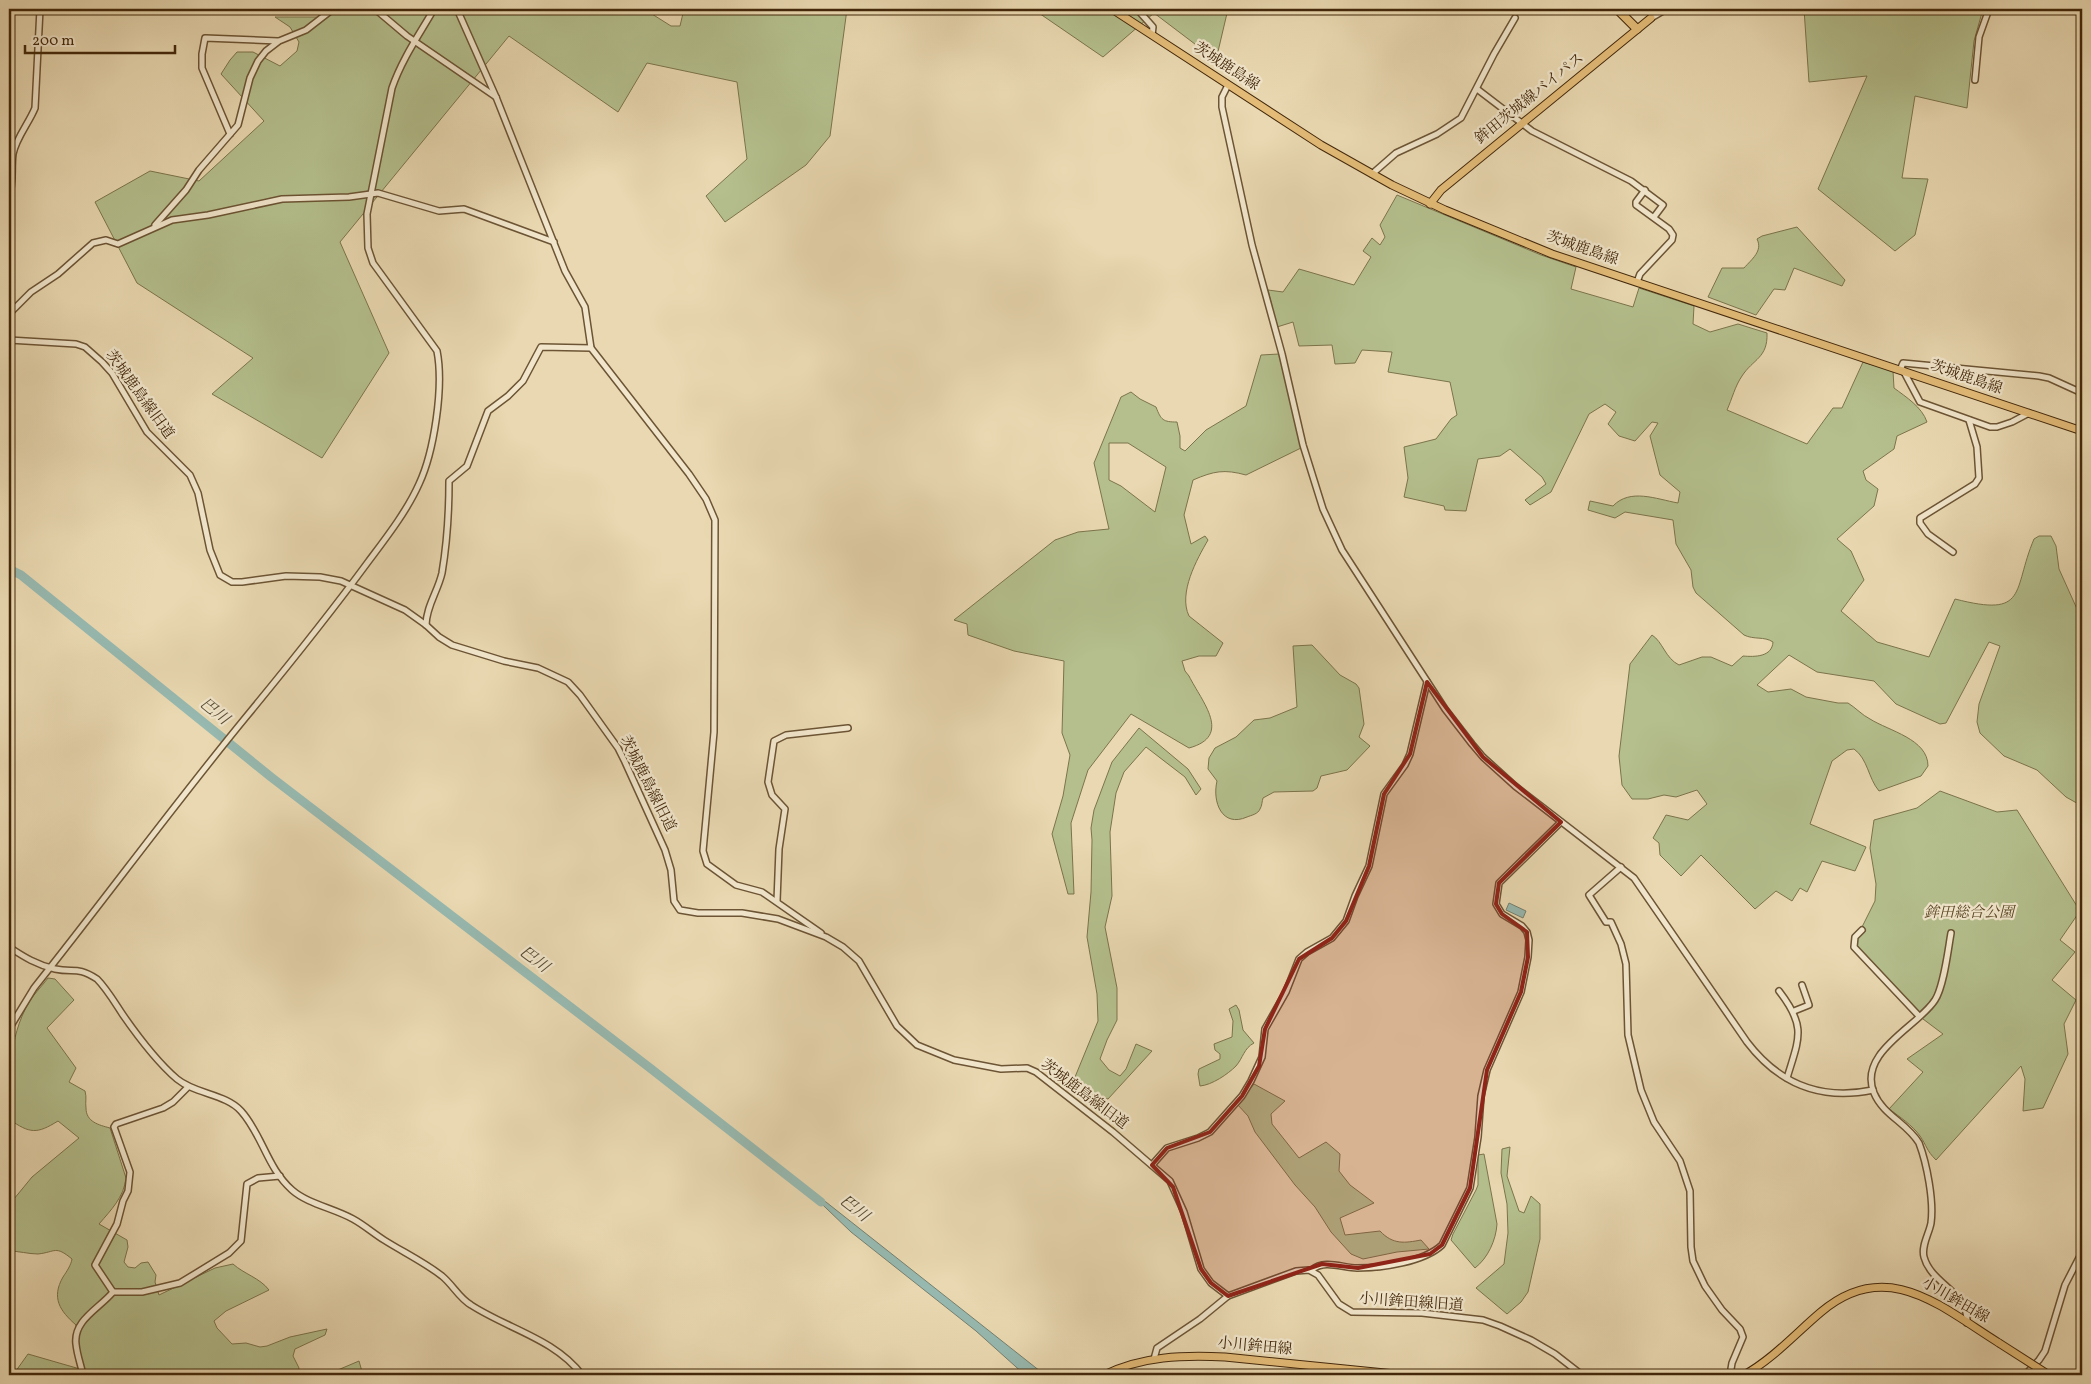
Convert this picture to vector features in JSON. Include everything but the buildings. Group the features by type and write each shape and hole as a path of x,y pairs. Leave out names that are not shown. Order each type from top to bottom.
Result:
{"highway":[{"path":"1617,9 1637,29"}],"main road":[{"name":"茨城鹿島線","path":"1112,9 1321,145 1430,204 1521,242 2082,431"},
{"name":"鉾田茨城線バイパス","path":"1430,204 1441,190 1651,18"},
{"name":"小川鉾田線","path":"1744,1375 1768,1358 1828,1306 1844,1296 1863,1289 1884,1287 1908,1290 1924,1296 2049,1375"},
{"name":"小川鉾田線","path":"1104,1375 1133,1363 1180,1356 1225,1357 1405,1375"}],"street":[{"path":"9,197 12,188 15,147 31,120 35,108 40,9"},
{"path":"153,227 186,190 199,170 238,125 244,95 258,60 279,41 306,30 333,9"},
{"path":"375,9 414,42 496,97"},
{"path":"9,1029 34,988 241,722 351,586 393,528 419,485 427,462 433,432 440,380 437,352 432,341 372,263 366,233 370,194 392,88 398,72 434,9"},
{"path":"457,9 496,97 565,271 585,307 591,348 689,474 706,499 715,520 714,732 703,851 707,864 736,885 762,892 777,901 826,937"},
{"path":"1137,9 1153,27 1152,35"},
{"path":"1651,18 1663,11 1673,9"},
{"path":"1975,80 1979,37 1989,9"},
{"path":"1372,174 1396,152 1437,134 1461,118 1515,18"},
{"path":"230,134 202,68 202,54 206,38 279,41"},
{"path":"1228,85 1222,97 1222,107 1300,434 1323,509 1346,556 1463,733 1483,757 1515,786 1634,878 1755,1052 1771,1069 1804,1087 1832,1093 1857,1094 1873,1090"},
{"path":"1477,89 1522,124 1540,135 1645,190 1663,205 1654,217"},
{"path":"1637,282 1640,274 1673,238 1670,229 1636,204 1645,190"},
{"path":"9,314 31,292 58,274 92,243 106,240 118,244 172,220 208,215 282,199 350,198 370,194 383,194 439,211 464,210 554,242"},
{"name":"茨城鹿島線旧道","path":"9,340 76,344 85,347 112,373 147,432 190,475 198,493 210,550 220,575 232,582 274,577 320,577 341,581 391,602 426,625 438,638 452,645 504,661 538,668 557,675 568,682 618,748 646,805 669,860 672,870 674,901 680,910 698,913 742,913 778,919 826,937 843,947 859,961 896,1026 918,1045 954,1060 1002,1069 1033,1070 1113,1132 1170,1181 1179,1198 1204,1274 1228,1296"},
{"path":"426,625 426,615 438,588 444,559 449,513 449,481 467,466 488,411 508,396 523,381 540,347 591,348"},
{"path":"2029,413 1997,427 1969,420 1920,402 1902,370 1903,364 2039,376 2050,378 2082,393"},
{"path":"1954,552 1928,534 1920,523 1920,518 1974,484 1979,478 1977,447 1969,420"},
{"path":"1152,1165 1168,1148 1210,1132 1242,1096 1259,1066 1265,1029 1286,992 1293,969 1299,959 1307,952 1332,938 1346,921 1355,896 1370,866 1384,794 1405,765 1410,754 1428,682"},
{"path":"777,901 779,849 785,809 772,795 768,782 774,741 786,735 848,728"},
{"path":"1154,1359 1157,1348 1200,1319 1228,1296 1296,1271 1312,1270 1322,1264 1358,1268 1418,1260 1436,1251 1442,1245 1470,1188 1478,1137 1481,1096 1487,1070 1520,992 1528,957 1529,940 1527,932 1522,926 1502,914 1496,904 1499,883 1561,822"},
{"path":"1621,867 1589,895 1606,922 1610,922 1623,949 1628,978 1627,1013 1630,1049 1648,1110 1684,1169 1691,1200 1691,1247 1693,1261 1705,1286 1722,1310 1740,1329 1743,1337 1732,1363 1730,1375"},
{"path":"1862,930 1855,937 1854,947 1919,1016"},
{"path":"1951,933 1936,1000 1887,1045 1877,1059 1874,1066 1873,1090 1882,1107 1915,1135 1919,1143 1931,1203 1930,1224 1923,1251 1924,1257 1931,1271 1957,1295 1966,1312 1967,1323"},
{"path":"9,947 33,963 50,968 86,972 97,979 155,1057 188,1087 239,1108 249,1121 264,1153 291,1190 307,1200 323,1205 354,1220 428,1267 445,1279 472,1306 526,1332 559,1352 575,1365 582,1375"},
{"path":"1794,1011 1809,1005 1802,985"},
{"path":"1779,991 1794,1011 1799,1027 1799,1036 1787,1078"},
{"path":"113,1292 95,1265 117,1224 123,1201 128,1191 130,1172 114,1127 116,1124 173,1102 188,1087"},
{"path":"83,1375 76,1344 78,1329 94,1309 113,1292 142,1292 180,1283 229,1253 241,1241 247,1184 258,1178 280,1176"},
{"path":"2025,1375 2040,1360 2065,1285 2082,1252"},
{"name":"小川鉾田線旧道","path":"1312,1270 1322,1279 1339,1304 1352,1312 1422,1314 1483,1320 1530,1340 1555,1354 1582,1375"}],"highlighted area":[{"path":"1427,682 1483,757 1561,822 1499,883 1496,904 1502,914 1527,932 1528,957 1521,992 1487,1070 1470,1188 1442,1245 1430,1254 1358,1268 1322,1264 1228,1296 1211,1283 1201,1269 1173,1187 1152,1165 1167,1148 1210,1132 1242,1096 1259,1066 1265,1029 1299,959 1332,938 1346,921 1369,866 1384,794 1410,754"}],"green space":[{"path":"332,9 644,9 671,26 680,26 684,9 847,9 830,136 806,165 725,222 706,196 747,159 737,82 647,63 618,112 509,36 340,242 389,353 322,458 212,394 253,358 137,283 95,202 150,171 199,181 264,121 221,74 230,60 237,52 253,52 280,66 297,51 299,42 290,27 275,17 325,17"},
{"path":"1033,9 1228,9 1216,60 1154,13 1103,57"},
{"path":"1804,9 1983,9 1974,41 1967,108 1915,96 1902,178 1928,179 1915,235 1895,251 1818,189 1867,76 1809,82"},
{"path":"1397,195 1541,255 1576,267 1571,289 1633,307 1639,288 1694,306 1693,324 1710,332 1738,324 1767,333 1765,348 1759,358 1746,370 1735,388 1727,410 1807,444 1833,408 1842,408 1863,362 1893,371 1894,388 1918,407 1927,422 1897,436 1894,449 1863,471 1866,480 1878,489 1874,506 1837,539 1851,551 1864,580 1841,611 1877,642 1929,657 1955,599 1995,605 2007,602 2014,596 2019,586 2034,539 2039,536 2051,536 2056,546 2059,569 2082,620 2082,806 2066,797 2037,770 2004,756 1980,733 1977,722 1979,704 2000,646 1989,642 1946,723 1940,724 1896,704 1874,681 1817,672 1789,655 1757,685 1768,692 1791,689 1806,697 1848,703 1867,717 1915,742 1922,749 1928,766 1921,776 1879,791 1865,763 1854,749 1847,750 1832,761 1810,824 1866,847 1855,871 1822,861 1807,892 1800,888 1792,901 1776,891 1755,909 1701,855 1681,876 1660,855 1659,843 1653,838 1666,815 1688,820 1707,804 1697,790 1676,797 1664,795 1648,799 1632,799 1622,785 1619,756 1630,664 1652,635 1670,658 1679,665 1702,657 1711,657 1732,666 1743,656 1758,656 1770,651 1773,642 1744,635 1696,593 1693,587 1691,570 1676,544 1673,520 1625,512 1615,518 1588,510 1590,501 1613,506 1627,497 1635,496 1652,497 1678,503 1680,492 1660,475 1650,436 1658,423 1652,422 1635,441 1619,436 1608,424 1616,412 1605,404 1589,414 1551,492 1530,505 1525,500 1546,484 1542,477 1510,449 1500,456 1478,459 1466,511 1445,510 1444,506 1404,497 1408,478 1404,447 1436,439 1451,419 1457,415 1450,382 1388,372 1392,352 1362,350 1355,363 1335,364 1332,345 1299,346 1293,322 1277,327 1268,290 1283,292 1299,269 1354,285 1371,257 1363,251 1372,238 1380,245 1385,237 1380,225"},
{"path":"1797,227 1845,280 1842,286 1794,268 1785,290 1774,289 1756,315 1708,297 1722,268 1744,268 1753,258 1759,247 1757,239"},
{"path":"1279,354 1301,448 1246,475 1219,472 1193,480 1184,515 1191,544 1205,536 1208,540 1190,576 1187,587 1186,607 1189,616 1223,643 1216,656 1199,656 1182,661 1185,671 1206,707 1212,727 1209,735 1202,743 1189,748 1131,714 1088,770 1071,823 1074,894 1068,894 1052,834 1063,796 1070,755 1062,733 1064,661 1014,651 968,635 967,624 954,620 1055,540 1078,532 1109,529 1094,463 1121,397 1131,392 1156,407 1163,419 1177,422 1180,448 1185,451 1206,430 1246,406 1261,355","holes":["1109,443 1128,443 1166,467 1155,512 1121,486 1109,480"]},
{"path":"1312,645 1340,675 1356,684 1359,688 1364,724 1359,737 1370,746 1347,770 1321,776 1317,788 1313,791 1274,792 1263,798 1261,808 1256,813 1247,817 1231,819 1225,816 1218,805 1216,797 1217,781 1208,769 1209,758 1215,748 1236,737 1254,720 1270,718 1297,707 1293,646"},
{"path":"1139,728 1188,769 1201,789 1196,795 1185,777 1146,747 1124,772 1116,793 1110,832 1112,896 1105,927 1117,988 1117,1020 1100,1059 1109,1070 1120,1076 1126,1069 1136,1044 1152,1051 1108,1099 1088,1092 1075,1077 1098,1021 1097,994 1087,937 1091,892 1091,828 1094,810 1112,762"},
{"name":"鉾田総合公園","path":"1940,791 1997,812 2017,810 2080,911 2060,940 2075,952 2052,980 2076,1000 2064,1024 2068,1054 2043,1108 2023,1111 2025,1079 2021,1066 1936,1160 1917,1132 1906,1121 1889,1109 1923,1072 1907,1059 1943,1034 1919,1016 1854,947 1855,941 1875,901 1876,884 1870,848 1874,820 1917,808"},
{"path":"48,978 55,979 74,1000 47,1028 76,1068 69,1082 85,1091 88,1117 102,1126 110,1128 126,1178 120,1197 99,1224 127,1240 128,1247 124,1262 128,1267 135,1268 141,1263 148,1262 156,1275 155,1282 159,1295 215,1268 233,1264 265,1286 269,1290 226,1311 214,1321 217,1328 232,1344 246,1343 260,1347 267,1346 290,1337 327,1329 325,1335 295,1349 293,1356 299,1368 297,1375 189,1375 183,1373 182,1375 13,1375 28,1354 80,1369 75,1354 76,1325 62,1309 58,1298 59,1285 72,1259 62,1252 55,1250 38,1254 9,1251 9,1205 32,1177 79,1138 58,1121 39,1130 28,1130 9,1119 11,1059 17,1030 29,1002"},
{"path":"1236,1005 1239,1010 1243,1030 1254,1043 1229,1072 1215,1081 1200,1086 1199,1069 1220,1059 1220,1054 1215,1050 1214,1044 1232,1037 1233,1021 1229,1009"},
{"path":"1254,1084 1285,1101 1271,1114 1272,1124 1299,1158 1326,1142 1340,1154 1339,1171 1350,1185 1374,1203 1340,1218 1345,1235 1380,1231 1394,1241 1410,1242 1421,1240 1429,1249 1397,1252 1363,1259 1351,1254 1331,1232 1315,1207 1295,1185 1255,1132 1248,1116 1237,1104"},
{"path":"1510,1147 1507,1176 1519,1211 1524,1213 1531,1196 1540,1204 1540,1239 1528,1292 1521,1302 1507,1314 1476,1288 1504,1264 1508,1233 1507,1204 1501,1173 1502,1149"},
{"path":"1484,1154 1497,1224 1490,1248 1484,1259 1475,1268 1451,1240 1478,1185 1478,1155"},
{"path":"359,1361 363,1375 326,1375"}],"water":[{"path":"1509,903 1526,911 1523,918 1506,910"},
{"path":"803,1186 826,1202 1045,1375 1025,1375 976,1331 851,1232"}],"waterway":[{"name":"巴川","path":"9,569 21,575 271,777 821,1202"}]}
